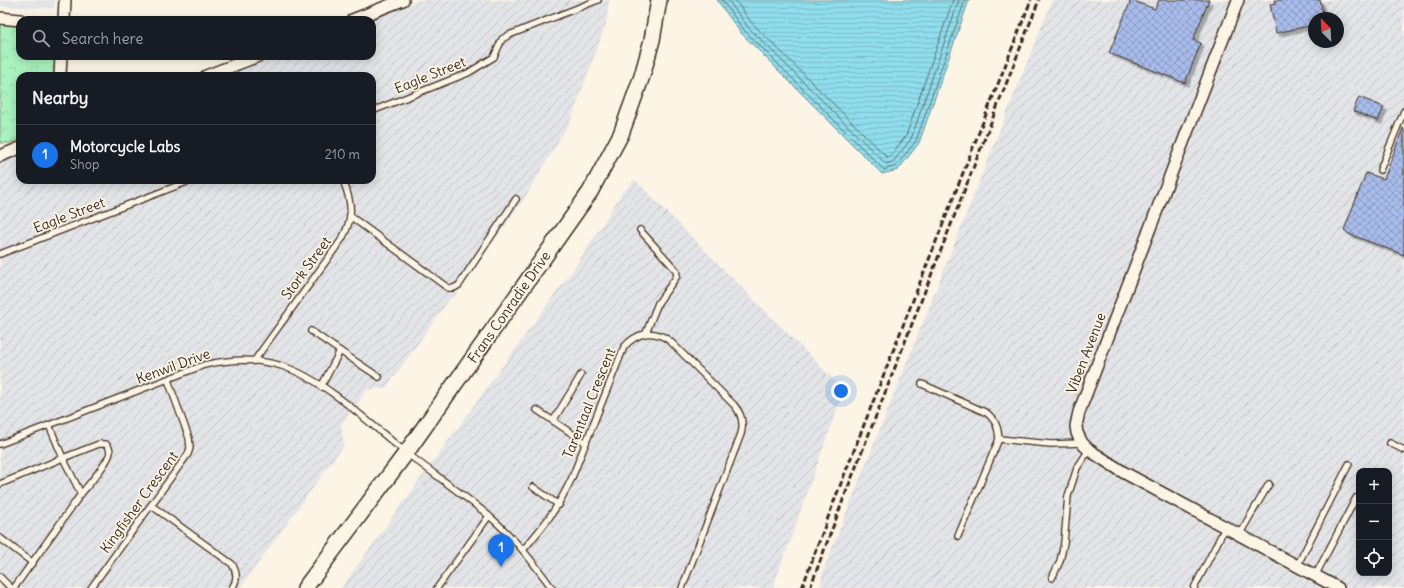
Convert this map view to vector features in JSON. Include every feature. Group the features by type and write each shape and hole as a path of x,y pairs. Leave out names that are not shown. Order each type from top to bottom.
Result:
{"street":[{"path":"64,16 65,0"},
{"path":"362,16 403,0"},
{"name":"Frans Conradie Drive","path":"305,588 406,453 590,192 621,134 644,69 652,40 659,0"},
{"name":"Viben Avenue","path":"1086,447 1077,433 1076,426 1079,412 1238,0"},
{"path":"0,18 16,20"},
{"path":"60,72 61,60"},
{"path":"216,72 248,60"},
{"path":"0,156 16,150"},
{"path":"1086,447 1123,472 1334,587"}],"lane":[{"name":"Eagle Street","path":"376,109 468,73 494,58 502,39 509,35 598,0"},
{"path":"1380,170 1404,111"},
{"name":"Eagle Street","path":"0,254 182,184"},
{"name":"Stork Street","path":"254,361 342,239 350,216 350,202 344,184"},
{"path":"350,216 448,288 454,288 459,285 516,199"},
{"path":"640,230 676,270 677,276 658,302 646,333 659,335 670,341 737,409 743,423 741,434 682,588"},
{"path":"311,331 379,377"},
{"name":"Tarentaal Crescent","path":"523,550 542,528 559,504 571,480 624,347 634,338 646,333"},
{"path":"321,387 340,351"},
{"name":"Kenwil Drive","path":"0,444 204,365 216,362 242,360 268,363 296,372 321,387 347,405 406,453 489,516 523,550 552,588"},
{"path":"553,421 581,375"},
{"name":"Kingfisher Crescent","path":"92,588 185,460 190,448 188,433 168,380"},
{"path":"922,384 987,413 994,419 998,426 999,438 958,536"},
{"path":"537,410 586,443"},
{"path":"49,425 63,458 82,494"},
{"path":"999,438 1086,447 1077,468 1068,496 1064,543 1060,561 1052,578"},
{"path":"0,484 103,443 108,446 109,454 104,464 33,563 13,588 0,577"},
{"path":"1390,443 1404,450"},
{"path":"1297,566 1349,464"},
{"path":"1239,535 1269,484"},
{"path":"534,487 559,504"},
{"path":"1315,576 1356,498"},
{"path":"152,506 232,564 236,577 232,588"},
{"path":"437,588 489,516"},
{"path":"1194,588 1225,528"},
{"path":"0,538 33,563"}],"shaded area":[{"path":"0,0 55,0 54,9 0,6"},
{"path":"419,0 609,0 606,24 571,120 524,199 454,297 452,296 386,388 367,390 341,425 344,445 240,588 0,588 0,163 16,157 16,184 376,184 376,72 234,72 265,60 376,60 376,17"},
{"path":"1052,0 1404,0 1404,588 820,588 823,571"},
{"path":"635,180 844,390 773,588 341,588 579,261 622,193"}],"green space":[{"path":"0,24 16,25 16,60 56,60 54,72 16,72 16,141 10,143 0,143"}],"water":[{"path":"717,0 969,0 919,143 898,170 882,174 740,32"}],"building":[{"path":"1131,0 1155,9 1159,0 1209,0 1193,40 1201,43 1185,83 1109,53"},
{"path":"1274,0 1320,0 1323,12 1308,12 1308,26 1276,33 1270,4 1275,3"},
{"path":"1359,97 1384,107 1378,121 1353,111"},
{"path":"1403,128 1404,255 1349,234 1344,230 1366,173 1384,179"}],"railway":[{"path":"802,588 836,496 1031,0"},
{"path":"810,588 1039,0"}],"place":[{"name":"Motorcycle Labs","path":"501,567"}]}
